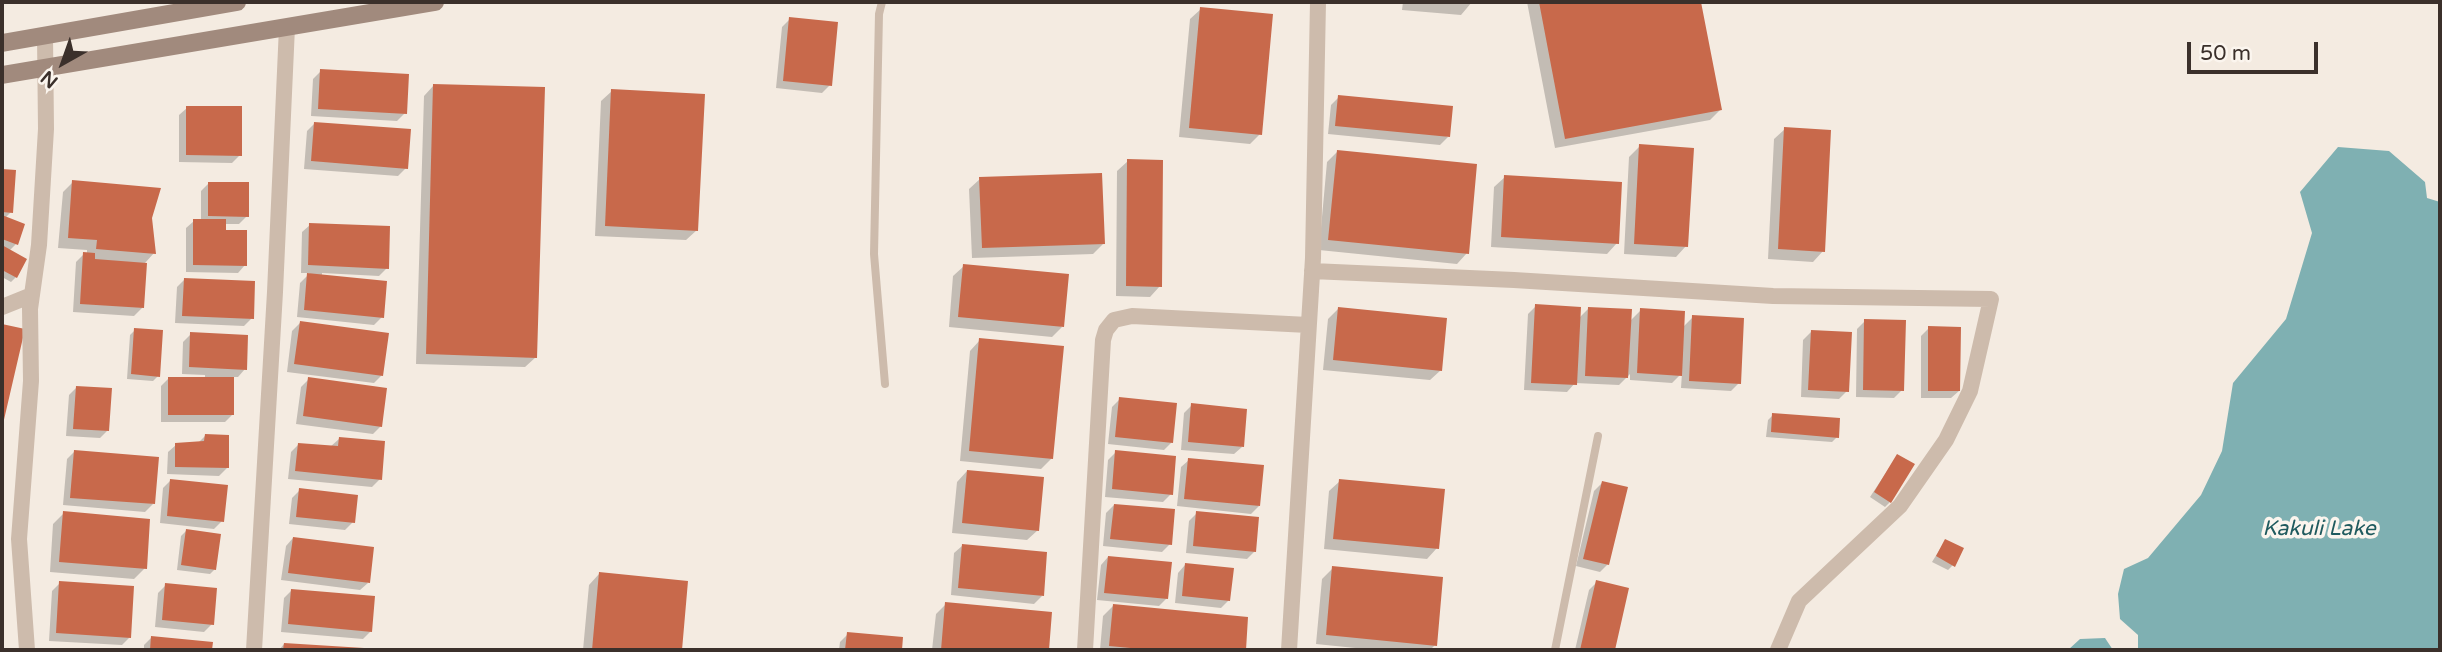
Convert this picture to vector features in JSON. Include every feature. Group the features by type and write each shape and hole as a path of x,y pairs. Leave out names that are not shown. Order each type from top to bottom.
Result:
{"street":[{"path":"2,43 237,2"},
{"path":"2,75 429,2"},
{"path":"1289,650 1312,271 1318,2"},
{"path":"254,650 287,27"},
{"path":"27,650 19,539 31,381 30,309 40,245 46,128 45,36"},
{"path":"1312,271 1514,279 1773,296 1991,299 1970,391 1946,440 1900,506 1800,601 1777,650"},
{"path":"2,307 32,295"},
{"path":"1085,650 1103,340 1107,330 1114,320 1132,316 1308,325"}],"lane":[{"path":"882,2 879,14 874,254 885,384"},
{"path":"1555,650 1598,436"}],"water":[{"name":"Kakuli Lake","path":"2338,147 2389,151 2425,182 2427,198 2440,202 2440,650 2138,650 2138,635 2120,619 2118,594 2124,569 2148,558 2201,495 2222,451 2233,383 2286,319 2312,233 2300,192"},
{"path":"2105,638 2113,650 2068,650 2080,639"}],"building":[{"path":"1539,2 1701,2 1722,110 1565,139"},
{"path":"1200,7 1273,14 1262,135 1189,128"},
{"path":"789,17 838,22 832,86 783,81"},
{"path":"320,69 409,74 407,114 318,109"},
{"path":"433,84 545,87 537,358 426,354"},
{"path":"611,89 705,94 698,231 605,226"},
{"path":"1338,95 1453,106 1450,137 1335,126"},
{"path":"186,106 242,106 242,156 186,155"},
{"path":"314,122 411,129 408,169 311,161"},
{"path":"1784,127 1831,130 1825,252 1778,249"},
{"path":"1639,144 1694,148 1688,247 1634,244"},
{"path":"1337,150 1477,164 1469,254 1328,240"},
{"path":"1127,159 1163,160 1162,287 1126,286"},
{"path":"2,169 16,170 13,213 2,212"},
{"path":"1102,173 1105,244 982,248 979,177"},
{"path":"1504,175 1622,182 1619,244 1501,237"},
{"path":"72,180 161,188 152,218 156,254 96,249 97,240 68,238"},
{"path":"208,182 249,182 249,217 208,216"},
{"path":"2,215 25,224 18,245 2,239"},
{"path":"193,219 226,219 226,230 247,230 247,266 193,265"},
{"path":"309,223 390,226 389,269 308,265"},
{"path":"2,245 27,259 17,278 2,270"},
{"path":"83,252 95,253 95,259 147,263 144,308 80,304"},
{"path":"963,264 1069,274 1064,327 958,317"},
{"path":"307,273 387,281 384,318 304,310"},
{"path":"184,278 255,281 254,319 182,316"},
{"path":"1535,304 1581,307 1577,385 1531,383"},
{"path":"1338,307 1447,318 1442,371 1333,360"},
{"path":"1588,307 1632,309 1628,378 1585,376"},
{"path":"1640,308 1685,311 1682,376 1637,373"},
{"path":"1692,315 1744,318 1741,384 1689,381"},
{"path":"1864,319 1906,320 1904,391 1863,390"},
{"path":"300,321 389,333 383,376 294,364"},
{"path":"2,324 25,329 3,424 2,424"},
{"path":"1928,326 1961,327 1960,391 1928,391"},
{"path":"134,328 163,330 160,377 131,374"},
{"path":"1811,330 1852,332 1849,392 1808,390"},
{"path":"190,332 248,335 247,370 189,367"},
{"path":"979,338 1064,346 1053,459 969,451"},
{"path":"168,377 234,377 234,415 168,415"},
{"path":"308,377 387,388 382,427 303,416"},
{"path":"76,386 112,388 109,431 73,429"},
{"path":"1119,397 1177,403 1173,443 1115,437"},
{"path":"1191,403 1247,409 1244,447 1188,442"},
{"path":"1772,413 1840,418 1839,438 1771,432"},
{"path":"205,434 229,435 229,468 175,467 175,443 204,441"},
{"path":"339,437 385,441 382,480 295,471 298,443 338,446"},
{"path":"74,450 159,457 155,504 70,498"},
{"path":"1115,450 1176,456 1173,495 1112,489"},
{"path":"1897,454 1915,464 1891,503 1874,492"},
{"path":"1188,458 1264,465 1260,506 1184,499"},
{"path":"967,470 1044,477 1039,531 962,523"},
{"path":"170,479 228,485 224,522 167,516"},
{"path":"1339,479 1445,489 1439,549 1333,539"},
{"path":"1602,481 1628,487 1609,565 1583,559"},
{"path":"299,488 358,495 355,523 296,517"},
{"path":"1114,504 1175,509 1172,545 1110,539"},
{"path":"63,511 150,519 147,569 59,562"},
{"path":"1196,511 1259,517 1256,552 1193,546"},
{"path":"186,529 221,534 216,570 181,565"},
{"path":"293,537 374,547 370,583 288,573"},
{"path":"1945,539 1964,548 1955,567 1936,556"},
{"path":"962,544 1047,552 1044,596 958,588"},
{"path":"1108,556 1172,562 1168,599 1104,593"},
{"path":"1185,563 1234,568 1230,601 1182,596"},
{"path":"1332,566 1443,577 1437,646 1326,635"},
{"path":"599,572 688,581 682,650 592,650"},
{"path":"1596,580 1629,588 1615,650 1580,650"},
{"path":"59,581 134,586 131,638 56,633"},
{"path":"165,583 217,588 214,625 162,620"},
{"path":"291,589 375,596 372,632 288,624"},
{"path":"945,602 1052,612 1049,650 941,650"},
{"path":"1113,604 1248,617 1246,650 1152,650 1109,646"},
{"path":"847,632 903,637 902,650 845,650"},
{"path":"151,636 213,642 212,650 150,650"},
{"path":"284,643 364,648 364,650 283,650"}]}
